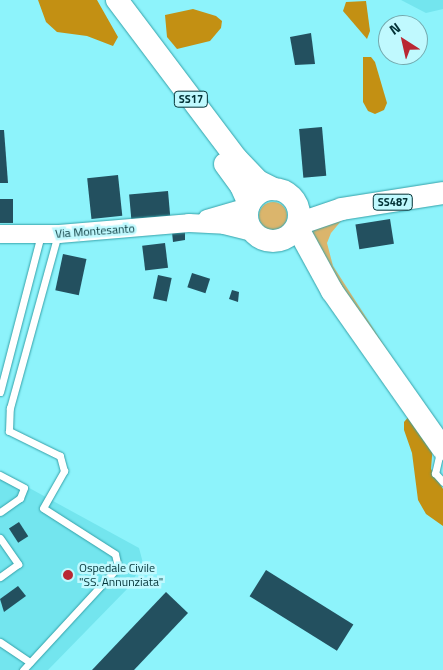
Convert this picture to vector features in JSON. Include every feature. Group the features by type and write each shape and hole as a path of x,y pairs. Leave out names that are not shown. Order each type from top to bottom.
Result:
{"main road":[{"name":"SS17","path":"115,0 236,158 258,181 282,192"},
{"name":"SS17","path":"115,0 189,119 238,181 249,205 247,220 252,232"},
{"path":"249,205 259,193 282,192 298,206 297,226 332,291 442,448"},
{"name":"SS487","path":"282,192 342,209"},
{"name":"SS487","path":"297,226 342,209 443,193"},
{"path":"272,242 287,238 297,226"},
{"path":"252,232 272,242 307,266 332,291"}],"street":[{"name":"Via Montesanto","path":"189,223 249,205"},
{"name":"Via Montesanto","path":"0,234 58,234 189,223 224,225 252,232"}],"lane":[{"path":"0,392 41,234"},
{"path":"23,670 118,567 115,554 43,508 64,471 60,456 9,431 10,408 58,234"},
{"path":"442,448 436,473 443,482"},
{"path":"0,475 24,488 20,498 0,512"},
{"path":"0,538 18,564 0,578"},
{"path":"0,642 30,662"}],"shaded area":[{"path":"38,0 97,0 118,37 113,46 87,36 57,32 46,22"},
{"path":"401,0 443,0 443,9 426,13"},
{"path":"366,1 370,31 367,39 343,11 346,2"},
{"path":"193,9 216,16 222,21 221,28 210,41 177,49 167,37 165,15"},
{"path":"363,57 371,57 375,62 387,103 384,110 375,114 368,111 363,102"},
{"path":"273,202 283,206 287,216 283,226 273,230 263,226 259,216 263,206"},
{"path":"342,220 331,233 327,243 333,266 411,387 308,240 306,232"},
{"path":"411,414 433,444 431,469 443,489 443,526 426,514 418,500 412,453 404,430 404,422"},
{"name":"Ospedale Civile \"SS. Annunziata\"","path":"0,472 139,548 143,563 129,587 48,670 0,670"}],"building":[{"path":"311,33 315,64 295,65 290,37"},
{"path":"322,127 326,176 303,178 299,129"},
{"path":"0,130 4,130 8,183 0,183"},
{"path":"118,175 122,216 91,219 87,178"},
{"path":"168,191 170,216 131,219 129,194"},
{"path":"0,199 13,199 13,223 0,223"},
{"path":"390,219 394,244 359,249 355,224"},
{"path":"185,231 185,240 173,242 172,232"},
{"path":"165,243 168,268 145,271 142,246"},
{"path":"63,254 86,259 79,295 55,290"},
{"path":"192,273 210,279 205,293 187,287"},
{"path":"158,275 172,278 167,301 153,298"},
{"path":"232,290 239,292 238,302 229,299"},
{"path":"19,522 28,536 18,543 9,529"},
{"path":"266,570 353,625 337,651 250,596"},
{"path":"18,586 26,596 4,612 0,599"},
{"path":"166,592 188,613 134,670 92,670"}],"place":[{"name":"Ospedale Civile \"SS. Annunziata\"","path":"68,575"}]}
